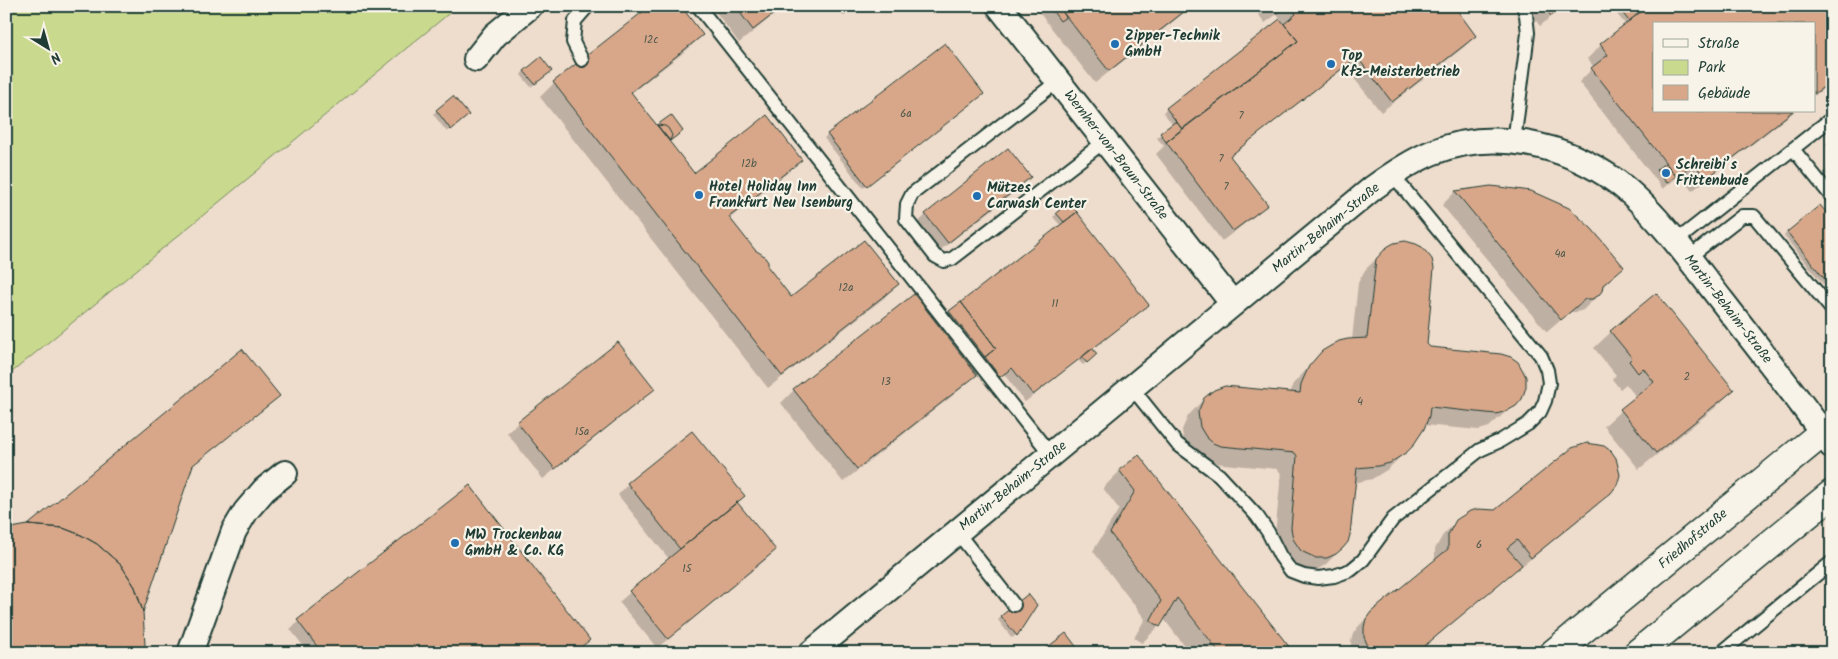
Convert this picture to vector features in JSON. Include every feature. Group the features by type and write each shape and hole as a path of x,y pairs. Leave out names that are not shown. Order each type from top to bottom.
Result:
{"main road":[{"name":"Friedhofstraße","path":"1554,653 1829,434"},
{"path":"1638,653 1832,494"}],"street":[{"path":"476,59 495,35 530,6"},
{"name":"Wernher-von-Braun-Straße","path":"999,6 1233,304"},
{"name":"Martin-Behaim-Straße","path":"811,653 1373,188 1392,174 1425,156 1451,147 1481,141 1514,142 1551,148 1592,166 1618,183 1643,206 1682,250 1798,399 1829,434"},
{"path":"190,653 234,531 246,511 264,490 285,472"}],"lane":[{"path":"582,60 573,42 575,21 588,6"},
{"path":"698,6 1051,455"},
{"path":"1514,142 1528,40 1526,15 1522,6"},
{"path":"1058,81 912,194 907,204 906,219 935,256 944,262 952,259 1105,141"},
{"path":"1682,250 1793,149 1832,118"},
{"path":"1793,149 1832,197"},
{"path":"1132,388 1177,444 1219,475 1257,516 1291,571 1304,576 1318,578 1334,576 1351,570 1363,560 1393,519 1480,450 1500,441 1528,424 1540,412 1545,401 1549,383 1547,370 1541,356 1392,174"},
{"path":"1682,250 1742,216 1754,216 1832,310"},
{"path":"957,532 1014,605"},
{"path":"1721,653 1832,562"}],"green space":[{"path":"6,6 458,6 6,377"}],"building":[{"name":"Hotel Holiday Inn Frankfurt Neu Isenburg","path":"650,6 681,6 703,35 631,92 694,173 767,115 802,160 729,217 755,250 763,255 768,262 768,267 791,297 864,240 899,284 782,376 553,82"},
{"path":"735,6 784,6 753,30"},
{"path":"1049,6 1058,6 1066,17 1060,21"},
{"name":"Zipper-Technik GmbH","path":"1058,6 1191,6 1109,71"},
{"path":"1271,6 1286,6 1277,13"},
{"path":"1290,6 1454,6 1476,36 1392,102 1357,57 1230,156 1268,205 1233,231 1166,142 1298,41 1284,24 1296,14"},
{"path":"1544,6 1563,6 1551,16"},
{"path":"1617,6 1648,6 1629,21"},
{"path":"1648,6 1832,6 1832,81 1816,93 1816,22 1653,22 1653,112 1792,112 1706,179 1694,163 1677,177 1591,68 1608,55 1600,44"},
{"path":"1280,19 1298,41 1182,129 1166,108"},
{"path":"945,43 984,94 867,186 827,134"},
{"path":"541,57 552,71 535,84 524,71"},
{"path":"453,96 469,115 451,130 436,110"},
{"path":"671,115 683,131 670,141 657,125"},
{"path":"1176,121 1182,129 1166,142 1160,133"},
{"path":"657,125 668,128 672,135 670,141"},
{"name":"Mützes Carwash Center","path":"1008,148 1031,177 948,243 925,214"},
{"name":"Schreibi’s Frittenbude","path":"1665,163 1676,176 1667,183 1656,170"},
{"path":"1491,186 1531,191 1569,208 1592,229 1624,267 1603,285 1602,291 1598,296 1592,299 1585,299 1561,320 1455,191"},
{"path":"1069,202 1077,212 1064,222 1056,213"},
{"path":"1820,205 1832,219 1832,278 1827,282 1787,232"},
{"path":"1077,212 1149,305 1033,395 1012,368 1000,377 985,357 996,348 961,302"},
{"path":"1405,241 1422,247 1432,259 1434,268 1427,344 1430,347 1501,354 1511,357 1518,362 1526,377 1526,387 1522,399 1516,406 1496,414 1430,407 1424,429 1407,452 1390,463 1357,468 1348,542 1336,554 1327,558 1316,558 1301,551 1293,539 1291,528 1297,456 1295,453 1220,446 1206,437 1200,427 1198,412 1204,398 1214,390 1225,386 1300,393 1301,384 1309,366 1322,351 1339,341 1367,338 1376,259 1387,247 1394,243"},
{"path":"1656,293 1734,390 1656,453 1620,409 1654,382 1643,368 1638,373 1629,361 1632,358 1610,331"},
{"path":"914,294 977,375 857,469 793,389"},
{"path":"961,302 996,348 985,357 949,311"},
{"path":"618,342 655,389 555,469 517,422"},
{"path":"1092,348 1097,354 1087,363 1082,357"},
{"path":"242,349 280,396 193,465 143,612 135,587 121,565 97,544 63,528 28,525"},
{"path":"692,431 745,496 680,549 627,483"},
{"path":"1587,443 1604,446 1616,458 1620,475 1617,485 1611,493 1531,558 1517,540 1507,548 1522,565 1416,653 1371,653 1364,637 1366,619 1371,612 1448,549 1448,535 1456,520 1470,511 1478,509 1495,510 1572,448"},
{"path":"1139,455 1294,653 1220,653 1177,598 1160,627 1150,621 1161,601 1110,533 1135,491 1119,470"},
{"name":"MW Trockenbau GmbH & Co. KG","path":"470,485 590,640 580,648 583,653 322,653 297,620"},
{"path":"737,502 776,550 668,639 629,591"},
{"path":"28,525 63,528 81,535 97,544 121,565 135,587 143,612 145,645 143,653 6,653 6,529"},
{"path":"1028,594 1037,605 1017,636 1001,616"},
{"path":"1066,633 1081,653 1040,653"}],"place":[{"name":"Zipper-Technik GmbH","path":"1115,44"},
{"name":"Top Kfz-Meisterbetrieb","path":"1331,64"},
{"name":"Schreibi’s Frittenbude","path":"1666,173"},
{"name":"Hotel Holiday Inn Frankfurt Neu Isenburg","path":"699,195"},
{"name":"Mützes Carwash Center","path":"977,196"},
{"name":"MW Trockenbau GmbH & Co. KG","path":"455,543"}]}
